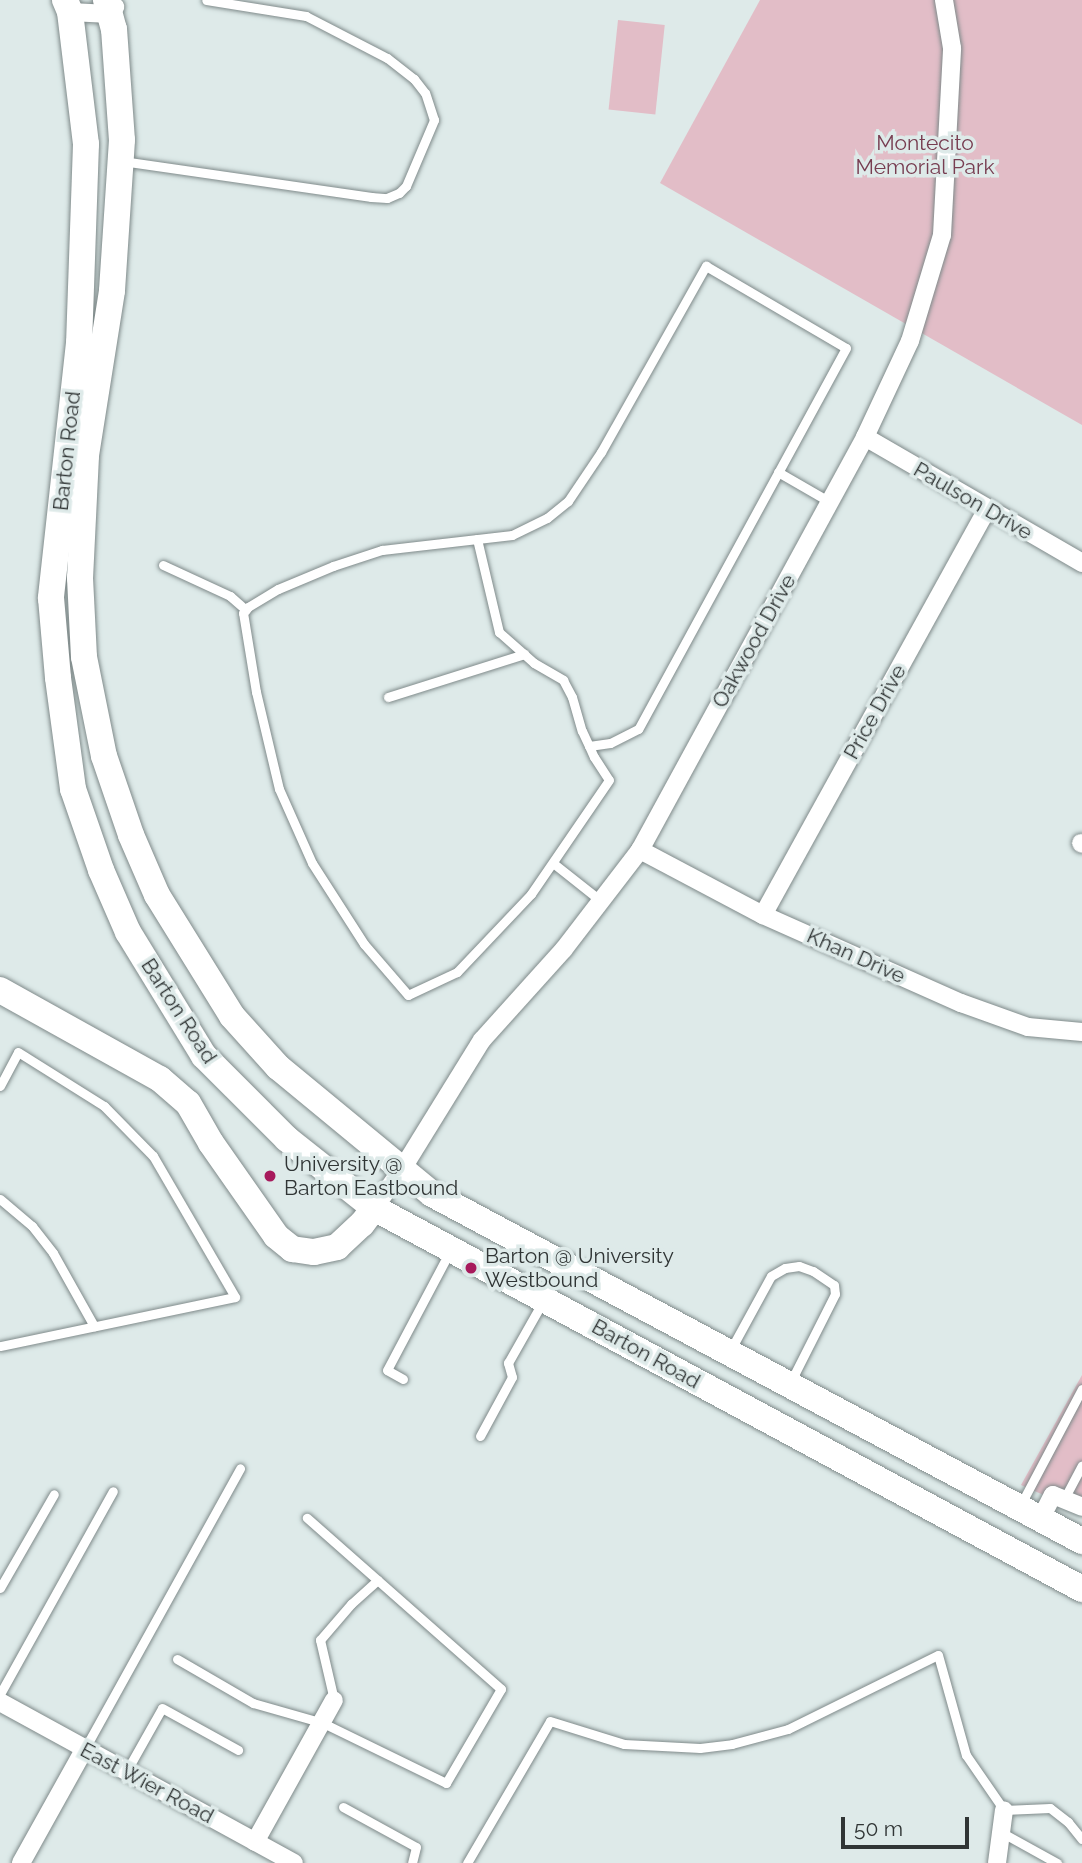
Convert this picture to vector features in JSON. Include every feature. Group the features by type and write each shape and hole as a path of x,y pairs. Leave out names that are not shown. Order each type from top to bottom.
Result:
{"main road":[{"name":"Barton Road","path":"112,5 122,140 112,291 86,456 80,578 84,657 104,756 131,835 157,895 232,1016 278,1068 432,1194 1082,1541"},
{"name":"Barton Road","path":"67,6 86,144 79,343 51,598 73,789 101,870 128,932 204,1056 287,1139 374,1208 1082,1589"},
{"path":"0,990 160,1080 188,1103 211,1143 276,1236 292,1249 314,1252 337,1247 362,1224 374,1208"}],"street":[{"name":"Oakwood Drive","path":"374,1208 401,1171 482,1040 564,949 640,850 865,438 910,341 942,235 952,48 944,0"},
{"path":"67,6 112,5"},
{"name":"Paulson Drive","path":"865,438 1082,563"},
{"name":"Price Drive","path":"763,915 987,509"},
{"name":"Khan Drive","path":"640,850 763,915 961,1003 1028,1027 1082,1032"},
{"path":"1029,1515 1053,1495 1082,1507"},
{"path":"255,1842 334,1700"},
{"name":"East Wier Road","path":"0,1702 294,1863"},
{"path":"21,1863 84,1749"},
{"path":"997,1863 1004,1810"}],"lane":[{"path":"120,161 371,197 387,198 399,193 406,186 434,120 425,93 414,79 387,58 306,16 206,0"},
{"path":"477,539 499,632 524,654 563,680 589,746 609,780 531,894 457,972 408,995 364,944 312,863 279,789 256,692 243,613 278,589 333,566 382,550 477,539 512,535 547,518 568,501 608,440 706,266 846,348 638,729 610,743 589,746"},
{"path":"778,472 830,502"},
{"path":"163,565 230,596 246,610"},
{"path":"388,697 524,654"},
{"path":"553,863 601,901"},
{"path":"0,1086 18,1052 104,1106 153,1156 235,1297 0,1346"},
{"path":"0,1199 32,1226 53,1253 94,1326"},
{"path":"403,1379 387,1370 451,1248"},
{"path":"730,1352 771,1276 785,1268 799,1266 813,1270 834,1285 835,1294 789,1384"},
{"path":"480,1436 512,1377 508,1363 544,1298"},
{"path":"1029,1515 1082,1390"},
{"path":"1064,1500 1082,1465"},
{"path":"84,1749 240,1468"},
{"path":"0,1694 113,1491"},
{"path":"0,1588 54,1494"},
{"path":"177,1659 253,1703 323,1723 446,1783 501,1689 307,1518"},
{"path":"334,1700 320,1640 351,1604 378,1580"},
{"path":"467,1863 550,1721 624,1744 700,1748 732,1744 788,1729 938,1655 966,1755 1004,1810 1050,1808 1068,1822 1082,1839"},
{"path":"126,1772 162,1708 238,1750"},
{"path":"343,1807 416,1847 412,1863"},
{"path":"1002,1832 1057,1863"}],"green space":[{"name":"Montecito Memorial Park","path":"760,0 1082,0 1082,425 660,183"},
{"path":"618,20 665,25 655,114 609,110"},
{"path":"1082,1375 1082,1512 1021,1485"}],"place":[{"name":"University @ Barton Eastbound","path":"270,1176"},
{"name":"Barton @ University Westbound","path":"471,1268"}]}
